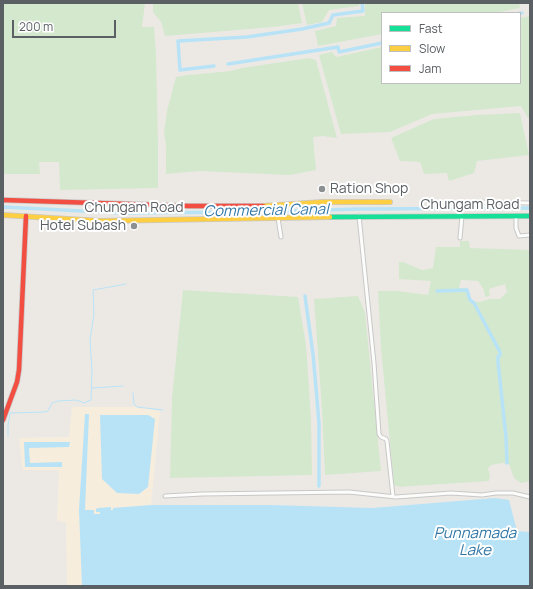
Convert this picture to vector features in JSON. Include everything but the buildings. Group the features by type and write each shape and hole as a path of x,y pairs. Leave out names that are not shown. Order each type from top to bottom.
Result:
{"street":[{"path":"3,200 189,206 267,206 322,202 390,202"},
{"path":"473,202 530,203"},
{"path":"267,206 267,217"},
{"name":"Chungam Road","path":"3,215 100,221 267,217 530,216"},
{"path":"3,421 19,370 26,216"},
{"path":"359,216 374,363 379,434 381,437 386,438 387,441 394,496"},
{"path":"460,238 462,216"},
{"path":"516,216 516,228 519,236 530,235"},
{"path":"278,218 281,237"},
{"path":"165,496 349,492 394,496 451,493 482,495 513,493 530,497"}],"shaded area":[{"path":"72,407 135,407 160,411 151,505 113,508 113,510 100,512 100,514 94,514 94,510 82,568 82,586 67,586 66,522 57,521 59,470 23,470 19,438 69,437"}],"green space":[{"path":"3,3 145,3 142,27 154,27 156,53 158,188 60,190 59,162 39,162 40,174 3,174"},
{"path":"153,3 298,3 302,23 273,27 165,36 161,22 153,12"},
{"path":"302,3 359,3 359,6 329,10 322,22 307,25"},
{"path":"365,3 519,3 520,8 500,12 381,12 381,34 318,46 315,31 336,26 337,18 365,16"},
{"path":"530,16 530,118 528,118 521,106 432,114 390,132 341,134 319,55 332,52 336,57 381,47 381,84 521,84 521,18"},
{"path":"309,58 316,60 337,138 323,136 313,137 316,170 290,175 199,171 166,174 166,146 164,132 167,111 176,77 231,71"},
{"path":"520,113 529,155 477,161 474,173 449,181 447,173 424,174 420,162 400,161 391,138 434,119"},
{"path":"460,241 469,241 470,248 530,250 530,481 521,483 514,478 509,464 502,463 491,465 488,468 490,476 489,481 400,487 394,485 381,348 378,291 398,291 428,295 431,281 399,279 399,262 403,262 422,270 433,268 436,247 460,247","holes":["461,280 478,281 484,290 485,297 490,296 489,289 505,284 507,292 500,299 489,299 480,302 469,301 466,288 459,288"]},
{"path":"183,290 298,297 306,345 311,419 312,475 170,478 172,398"},
{"path":"358,296 365,313 381,471 325,475 314,299"}],"water":[{"name":"Punnamada Lake","path":"85,414 89,414 85,510 94,510 94,514 100,514 100,512 96,512 96,509 98,508 111,507 111,510 113,510 113,508 151,505 270,505 372,508 495,498 509,500 517,531 530,532 530,586 82,586 79,510"},
{"path":"100,415 148,415 155,419 148,487 139,494 117,493 102,479"},
{"path":"24,442 70,442 69,447 29,448 30,463 62,462 62,467 25,467"}],"waterway":[{"path":"214,66 180,70 178,41 247,37 302,29 329,23 333,15 363,11 362,3"},
{"path":"228,64 338,47 339,52 381,43"},
{"name":"Commercial Canal","path":"3,207 122,213 530,208"},
{"path":"8,436 10,413 44,412 48,411 52,403 58,401 76,400 84,403 91,400 92,371 90,340 94,314 93,290 126,284"},
{"path":"437,291 467,290 470,300 474,303 500,352 498,362 506,437 507,463"},
{"path":"305,296 313,354 319,424 319,486"},
{"path":"92,388 123,386"},
{"path":"133,393 134,404 137,407 163,410"}],"traffic: fast":[{"path":"330,217 530,216"}],"traffic: slow":[{"path":"263,206 323,202 390,202"},
{"path":"3,215 100,221 330,217"}],"traffic: jam":[{"path":"3,200 189,206 263,206"},
{"path":"3,420 17,382 19,370 26,216"}],"place":[{"name":"Ration Shop","path":"322,189"},
{"name":"Hotel Subash","path":"134,226"}]}
